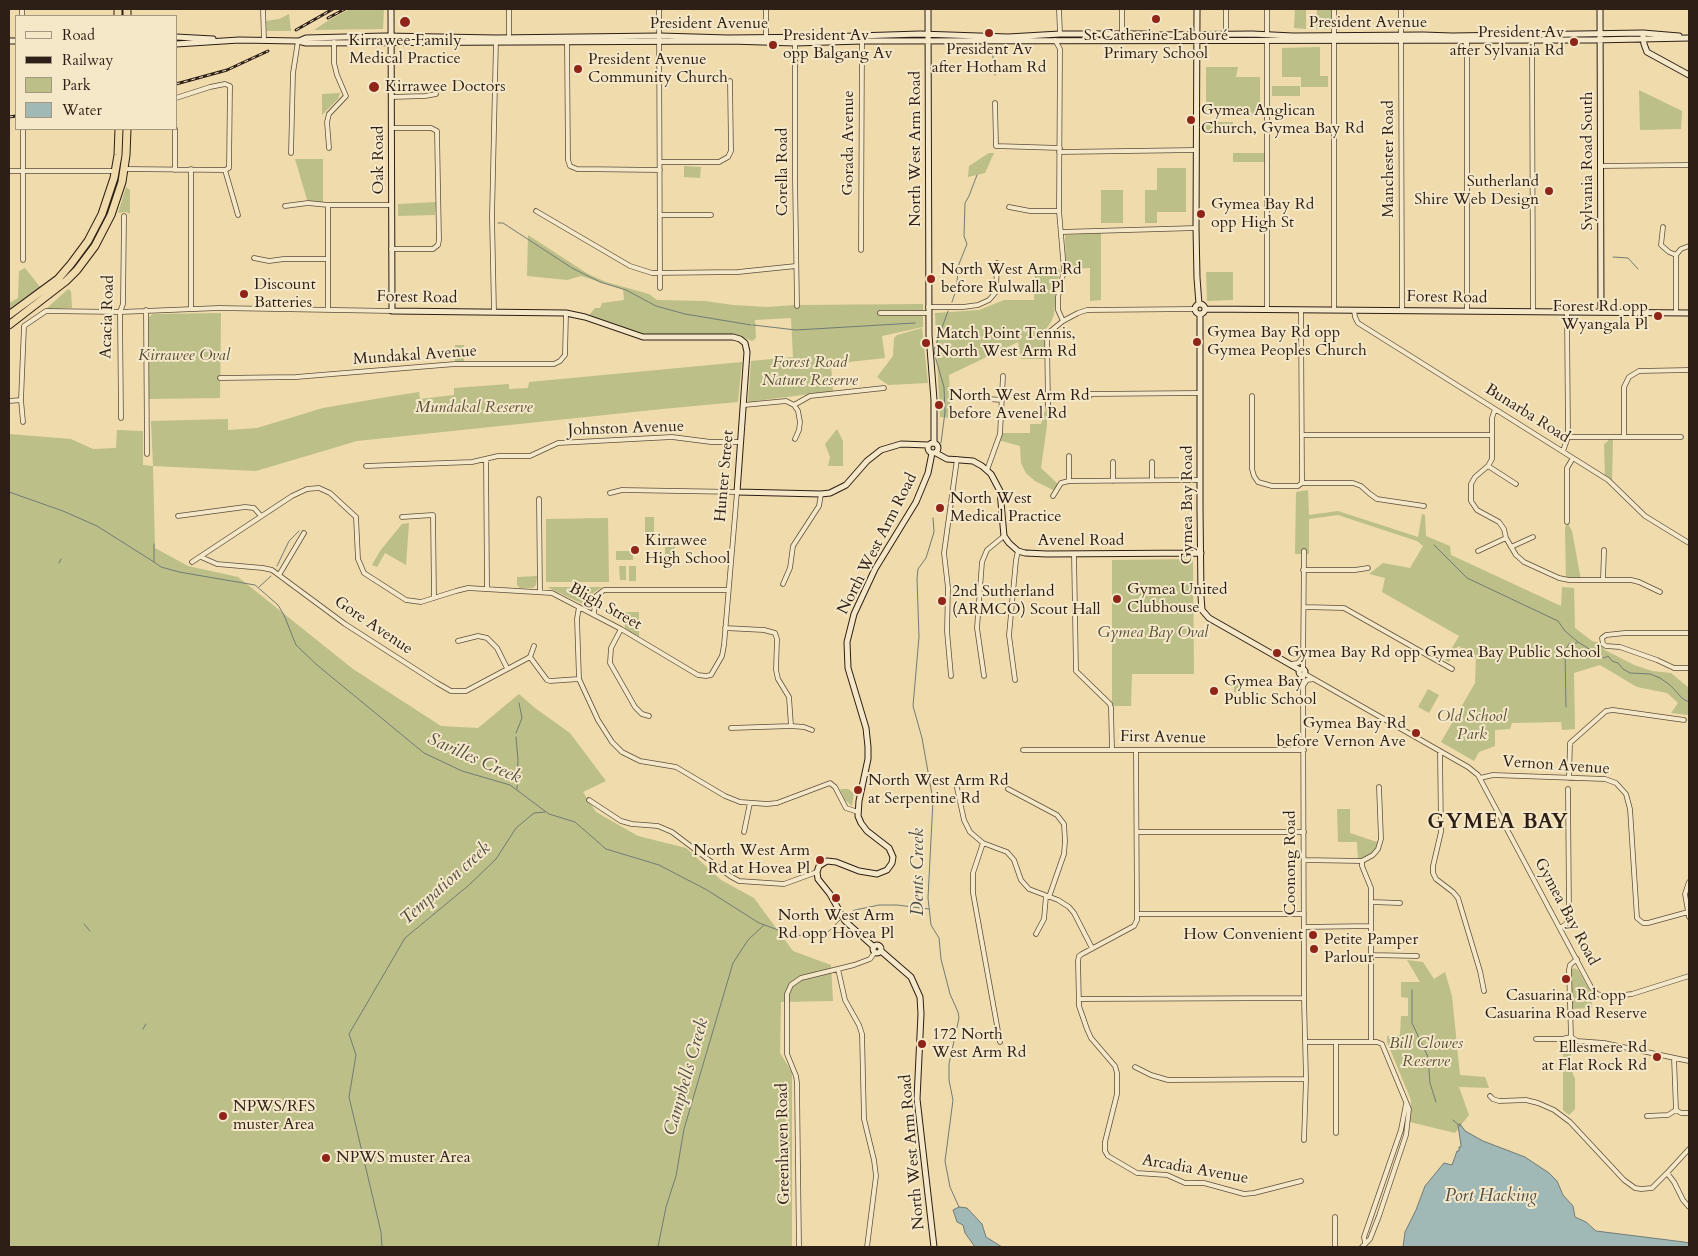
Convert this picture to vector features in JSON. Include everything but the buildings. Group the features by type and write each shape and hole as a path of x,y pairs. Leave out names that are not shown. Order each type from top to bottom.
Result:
{"highway":[{"path":"9,315 50,285 80,253 102,214 116,171 119,130"},
{"path":"9,324 51,293 77,270 102,234 115,206 124,169 127,130"}],"street":[{"path":"263,9 264,40"},
{"name":"Oak Road","path":"391,9 392,311"},
{"path":"509,9 509,40"},
{"path":"659,9 660,288"},
{"path":"766,9 766,37"},
{"name":"North West Arm Road","path":"928,9 928,310 934,400 931,444"},
{"path":"1059,9 1060,34 1064,38 1095,41"},
{"path":"1122,9 1122,37"},
{"path":"1048,407 1047,334 1063,321 1087,310 1194,309 1199,304 1196,228 1197,9"},
{"path":"1226,9 1226,34"},
{"path":"1267,9 1267,310"},
{"path":"1334,9 1334,309"},
{"name":"Manchester Road","path":"1401,9 1402,310"},
{"name":"Sylvania Road South","path":"1600,9 1601,312"},
{"name":"President Avenue","path":"298,41 306,38 795,40 928,34 1016,36 1060,34 1197,41 1267,38 1452,36 1689,37"},
{"name":"President Avenue","path":"862,38 928,41 1095,41 1122,37 1226,34 1267,38"},
{"name":"President Avenue","path":"178,37 226,41"},
{"name":"President Avenue","path":"509,40 567,42 766,37 795,40"},
{"name":"President Avenue","path":"1401,37 1467,40 1600,37"},
{"path":"1643,37 1646,49 1651,55 1689,75"},
{"name":"Gorada Avenue","path":"861,250 862,38"},
{"name":"President Avenue","path":"178,44 264,40 306,43 392,39"},
{"path":"494,312 492,217 495,40"},
{"name":"Corella Road","path":"795,40 797,306"},
{"path":"1055,40 1060,48 1059,211 1064,270 1058,297 1058,310 1063,321"},
{"path":"1060,48 1070,40"},
{"path":"1467,40 1467,311"},
{"path":"1532,40 1533,312"},
{"path":"291,153 293,73 298,41"},
{"path":"329,148 327,122 329,114 346,96 334,63 334,42"},
{"path":"567,42 568,160 570,166 577,170 660,170"},
{"path":"660,162 719,162 728,157 731,151 730,81"},
{"path":"178,97 210,87 225,84 230,86 227,169 238,215"},
{"path":"391,97 436,94"},
{"path":"995,103 996,146 1060,150 1196,150"},
{"path":"391,128 431,128 437,132 439,240 438,245 433,249 391,249"},
{"path":"23,130 23,260"},
{"path":"175,130 175,170"},
{"path":"1600,166 1689,165"},
{"path":"124,169 227,169"},
{"path":"191,170 191,309"},
{"path":"9,172 116,171"},
{"path":"286,206 308,203 391,206"},
{"path":"328,205 328,309"},
{"path":"1009,207 1030,211 1059,211"},
{"path":"536,211 630,266 652,273 738,272 796,266"},
{"path":"660,215 710,215"},
{"name":"Acacia Road","path":"120,418 120,312 123,304 124,216"},
{"path":"1663,227 1661,245 1676,255"},
{"path":"1061,232 1196,228"},
{"path":"1676,313 1676,255 1689,246"},
{"path":"254,258 269,262 284,259 328,259"},
{"path":"880,313 963,307 978,305 990,300 996,292 997,263"},
{"path":"1194,309 1200,314 1203,313 1205,310 1203,305 1199,304"},
{"name":"Forest Road","path":"21,400 24,326 46,311 120,312 191,309 328,309 566,313 585,317 643,337 736,337 744,342 747,352"},
{"name":"Forest Road","path":"1205,310 1334,309 1567,313 1689,312"},
{"path":"146,310 147,454"},
{"path":"1301,310 1302,483"},
{"name":"Bunarba Road","path":"1354,310 1358,323 1608,480 1645,516 1689,542"},
{"name":"Mundakal Avenue","path":"220,378 296,376 455,364 554,364 565,355 566,313"},
{"path":"1563,451 1568,437 1567,313"},
{"name":"Gymea Bay Road","path":"1200,314 1201,600 1204,613 1209,618 1471,769 1480,778 1597,994 1604,997 1641,992 1689,976"},
{"name":"Hunter Street","path":"698,675 709,676 716,669 723,651 747,352"},
{"path":"1624,436 1624,387 1629,377 1639,371 1689,370"},
{"path":"987,470 1000,433 1003,376"},
{"path":"794,405 810,396 884,388"},
{"path":"1089,394 1200,393"},
{"path":"1252,396 1252,469 1254,476 1262,484 1298,486 1302,483 1353,483 1361,486 1377,499 1424,506"},
{"path":"974,398 1002,400"},
{"path":"9,401 21,400 23,422"},
{"path":"744,404 786,400 794,405 798,411 800,422 795,439"},
{"path":"1495,409 1492,418 1492,459 1471,484 1471,501 1477,510 1499,522 1516,556 1524,562 1559,578 1639,582 1660,592"},
{"path":"1302,435 1492,435"},
{"name":"Johnston Avenue","path":"366,466 472,462 498,456 530,456 558,443 672,437 711,442 740,442"},
{"path":"1568,437 1681,437"},
{"path":"610,493 622,490 821,494 837,490 846,484 874,455 887,447 901,444 931,444 929,449 947,459 973,461 987,470 995,479 1000,491 1004,536 987,550 982,562 977,628 978,646 984,676"},
{"name":"North West Arm Road","path":"858,812 868,759 868,747 865,720 848,668 848,635 854,614 875,569 916,502 934,453"},
{"path":"1069,456 1069,481"},
{"path":"1568,522 1567,468 1573,458"},
{"path":"486,459 487,588"},
{"path":"951,676 947,631 948,588 944,553 957,459"},
{"path":"1114,462 1114,481"},
{"path":"1152,462 1152,480"},
{"path":"1488,466 1516,484"},
{"path":"1053,496 1061,483 1069,481 1200,480"},
{"name":"Bligh Street","path":"192,562 298,492 314,488 324,490 356,516 358,559 364,573 406,600 421,602 462,589 487,588 556,594 621,629 698,675"},
{"path":"783,584 790,568 792,546 819,506 821,494"},
{"path":"539,498 540,592"},
{"path":"178,516 245,507 254,508 261,516"},
{"path":"402,517 433,516 434,598"},
{"path":"279,575 304,533"},
{"name":"Avenel Road","path":"1004,536 1009,544 1018,551 1025,553 1201,553"},
{"path":"1511,547 1533,537"},
{"path":"1478,551 1506,538"},
{"path":"1603,579 1604,550"},
{"path":"1015,680 1009,635 1018,551"},
{"name":"Coonong Road","path":"1304,551 1304,998 1306,1079 1304,1140"},
{"path":"1074,554 1076,671 1110,704 1112,750"},
{"name":"Gore Avenue","path":"201,557 226,566 268,568 346,624 451,691 466,691 530,656"},
{"path":"1303,570 1355,570 1368,568"},
{"path":"594,615 595,597 604,590 728,590"},
{"path":"580,607 577,619 579,679 598,720 612,742 622,752 640,761 676,767 732,799 750,803 777,803 830,783 835,787 846,808 858,812 859,820 863,827 891,851 893,857 891,866 878,874 859,871 836,862 827,861 819,866 817,872 784,884 739,880 730,876 672,832 658,826 621,821 589,800"},
{"path":"1304,607 1339,607 1347,610 1452,669"},
{"path":"725,628 764,630 775,633 777,639 776,670 778,679 789,697 791,726"},
{"path":"621,629 611,648 610,664 635,707 642,714 649,716"},
{"path":"1689,633 1625,633 1606,635 1602,638 1603,644 1606,646 1620,647 1674,668 1689,668"},
{"path":"458,641 478,636 487,638 497,648 507,668"},
{"path":"534,646 530,656 547,680 579,679"},
{"path":"1289,664 1298,663 1303,657"},
{"path":"1303,686 1307,680 1314,679"},
{"path":"1569,778 1570,742 1606,711 1612,710 1684,720"},
{"path":"731,728 791,726 812,730"},
{"name":"First Avenue","path":"1023,750 1304,750"},
{"path":"957,788 967,827 975,838 1007,852 1014,860 1019,877 1032,891 1063,902 1072,910 1092,948 1134,926 1138,920 1136,751"},
{"path":"1440,751 1441,832 1433,873 1436,879 1458,898 1480,971 1484,991"},
{"name":"Vernon Avenue","path":"1480,778 1493,774 1569,778 1611,781 1622,788 1626,794 1630,809 1637,918 1642,923 1689,914"},
{"path":"1304,860 1362,861 1373,855 1380,843 1379,787"},
{"path":"1008,789 1057,815 1064,824 1064,854 1047,896 1044,919 1036,934"},
{"path":"1560,928 1566,924 1569,916 1568,789"},
{"path":"744,832 750,803"},
{"path":"1138,832 1304,832"},
{"path":"983,843 973,873 973,893 1000,1042"},
{"path":"1362,861 1362,866 1371,886 1371,1042"},
{"name":"North West Arm Road","path":"817,872 818,878 845,921 877,950 907,972 913,980 920,998 922,1014 917,1099 934,1247"},
{"path":"1689,882 1685,894 1689,914"},
{"path":"1371,902 1400,902"},
{"path":"1138,914 1304,914"},
{"path":"1304,927 1371,926"},
{"name":"Arcadia Avenue","path":"1092,948 1079,956 1079,999 1088,1034 1115,1066 1117,1073 1118,1094 1105,1146 1108,1156 1138,1173 1167,1174 1185,1183 1204,1183 1244,1194 1301,1181"},
{"name":"Greenhaven Road","path":"799,1247 797,1083 787,1054 787,998 792,985 801,978 866,961 877,950"},
{"path":"1372,956 1417,956"},
{"path":"1571,1037 1569,970 1570,965 1577,959"},
{"path":"838,969 844,996 862,1034 864,1119 876,1176 867,1247"},
{"path":"1079,999 1304,998"},
{"path":"1536,1039 1571,1037 1577,1041 1604,1043 1689,1061"},
{"path":"1305,1042 1380,1043 1384,1046 1409,1109 1406,1135 1373,1232 1370,1239 1362,1247"},
{"path":"1336,1042 1336,1133"},
{"path":"1674,1058 1676,1110 1681,1114 1689,1114"},
{"path":"1135,1067 1151,1075 1168,1080 1306,1079"},
{"path":"1490,1096 1499,1101 1526,1100 1554,1110 1570,1122 1624,1180 1635,1188 1652,1188 1689,1149"},
{"path":"1365,1243 1364,1237 1401,1130 1406,1104"},
{"path":"1647,1116 1668,1115 1676,1110"},
{"path":"1667,1173 1689,1207"},
{"path":"1335,1217 1335,1247"}],"green space":[{"path":"350,9 384,9 383,29 314,30 329,20"},
{"path":"1295,9 1306,9 1306,29 1294,28"},
{"path":"1317,9 1331,9 1331,29 1316,29"},
{"path":"289,14 291,31 267,31 266,21 279,19"},
{"path":"1320,47 1320,76 1328,76 1328,87 1301,87 1301,77 1282,77 1282,48"},
{"path":"1206,67 1238,67 1236,77 1260,77 1260,116 1235,115 1235,110 1206,111"},
{"path":"1272,86 1300,86 1300,96 1272,96"},
{"path":"1639,90 1682,111 1681,129 1640,130"},
{"path":"340,93 338,99 322,115 322,94"},
{"path":"1206,122 1233,122 1233,134 1206,134"},
{"path":"989,153 994,153 985,173 968,177 969,166"},
{"path":"1233,153 1267,153 1267,162 1233,162"},
{"path":"295,159 323,159 323,203 308,203"},
{"path":"684,166 701,167 700,178 684,177"},
{"path":"1157,168 1186,168 1186,212 1157,212 1157,223 1145,223 1145,190 1157,190"},
{"path":"126,187 130,190 130,214 126,212 118,213"},
{"path":"1101,190 1123,190 1123,223 1101,223"},
{"path":"436,202 435,215 398,216 398,204"},
{"path":"1101,233 1101,300 1090,301 1090,268 1066,269 1065,235"},
{"name":"Forest Road Nature Reserve","path":"528,235 588,274 606,282 649,294 657,300 705,301 767,307 923,304 923,327 882,336 885,358 831,364 833,391 748,402 751,361 793,357 791,318 755,320 756,338 752,341 738,335 643,335 589,315 595,308 600,308 602,303 624,300 623,289 581,276 567,280 527,276"},
{"path":"25,268 40,287 9,309 9,303 18,298 19,271"},
{"path":"1035,269 1060,269 1054,315 1044,332 1045,359 1021,359 1018,342 949,375 951,418 940,417 935,313 979,310 1004,300 1034,300"},
{"path":"1206,272 1233,272 1233,300 1207,301"},
{"path":"68,289 71,291 72,308 46,309"},
{"name":"Kirrawee Oval","path":"221,313 220,398 147,399 149,317 153,314"},
{"path":"922,328 928,383 888,385 877,377 893,356 894,338 897,335"},
{"path":"455,345 464,345 464,364 455,364"},
{"name":"Mundakal Reserve","path":"742,362 738,402 357,441 256,471 153,466 151,421 228,419 228,430 257,428 323,408 419,392 420,399 454,395 454,388 509,384 509,389 528,388 529,382"},
{"path":"1045,410 1047,411 1047,425 1041,468 1059,485 1055,491 1035,481 1026,473 1021,463 1020,446 998,440 1000,433 1030,433 1030,424 1041,424"},
{"path":"837,429 843,441 843,466 828,466 830,457 825,444"},
{"path":"117,430 143,431 143,465 153,466 155,548 188,566 238,577 353,669 441,726 478,728 519,694 570,733 606,781 583,792 596,812 638,836 686,848 721,880 754,898 793,951 831,965 833,1001 781,1002 780,1053 792,1072 792,1247 9,1247 9,434 71,439 93,449 116,448"},
{"path":"1610,437 1613,437 1612,483 1605,478 1604,444"},
{"name":"Old School Park","path":"1308,490 1309,515 1338,511 1418,537 1422,514 1425,515 1426,536 1450,546 1451,555 1561,606 1562,587 1574,588 1575,628 1592,641 1600,643 1605,650 1634,665 1652,671 1671,673 1689,688 1689,714 1671,713 1678,703 1667,693 1637,687 1600,665 1574,673 1575,729 1562,730 1561,722 1512,723 1510,729 1495,730 1495,746 1479,752 1474,761 1441,742 1475,683 1476,659 1458,646 1449,662 1445,660 1459,636 1382,592 1385,578 1369,574 1383,563 1410,568 1423,546 1417,541 1338,515 1309,519 1309,554 1295,554 1296,492"},
{"path":"645,517 654,517 654,536 645,536"},
{"path":"608,518 609,582 546,582 546,519"},
{"path":"1567,522 1572,531 1581,580 1566,580 1565,528"},
{"path":"409,523 406,565 385,553 377,567 372,565 380,551 402,524"},
{"path":"665,537 675,537 675,556 665,556"},
{"path":"616,551 633,551 633,560 616,560"},
{"name":"Gymea Bay Oval","path":"1193,559 1194,674 1132,674 1131,706 1113,706 1112,560"},
{"path":"619,566 626,566 626,580 620,580"},
{"path":"629,566 636,566 636,581 629,581"},
{"path":"537,576 536,585 533,588 520,588 517,585 517,577"},
{"path":"547,587 602,587 593,593 591,608"},
{"path":"624,612 639,612 639,640 625,631"},
{"path":"1234,678 1241,678 1242,693 1234,692"},
{"path":"1428,689 1439,695 1429,713 1418,707"},
{"path":"840,789 848,789 854,792 852,806 845,800"},
{"path":"1337,809 1350,809 1350,833 1380,843 1373,855 1358,861 1357,842 1338,842"},
{"name":"Bill Clowes Reserve","path":"1407,960 1423,962 1434,979 1445,972 1452,996 1460,1075 1485,1077 1489,1088 1459,1087 1469,1115 1461,1125 1466,1131 1495,1146 1452,1165 1461,1146 1459,1128 1455,1133 1410,1122 1411,1100 1387,1042 1387,1036 1400,1035 1401,1016 1408,1016 1408,998 1401,997 1401,982 1420,982"},
{"path":"1574,968 1578,970 1591,993 1592,1008 1571,1009 1571,970"},
{"path":"1563,1048 1571,1048 1571,1068 1575,1078 1575,1109 1569,1115 1563,1110"}],"water":[{"name":"Port Hacking","path":"1460,1124 1465,1131 1483,1141 1525,1157 1549,1173 1557,1181 1563,1195 1573,1206 1575,1217 1586,1222 1596,1231 1684,1242 1689,1243 1689,1247 1403,1247 1405,1232 1425,1186 1444,1163 1452,1165 1459,1147 1461,1147 1458,1125"},
{"path":"959,1207 967,1208 982,1224 986,1237 1002,1247 975,1247 965,1233 963,1225 957,1222 953,1210"}],"waterway":[{"path":"992,49 995,75"},
{"name":"Dents Creek","path":"952,302 956,290 959,264 967,244 964,236 965,203 977,175"},
{"path":"498,223 503,223 572,268 600,282 626,290 656,306 685,314 751,325"},
{"path":"1613,257 1628,258 1638,269"},
{"name":"Dents Creek","path":"941,443 945,412 944,387 934,350 948,311"},
{"path":"753,325 796,330 915,323"},
{"name":"Savilles Creek","path":"9,492 63,511 97,526 154,562"},
{"name":"Dents Creek","path":"933,518 934,532 926,558 918,569 919,637 913,706 922,738 933,800 928,898 931,925 939,938 941,959 950,994 959,1018 949,1064 949,1080 953,1100 945,1161 950,1187 959,1207"},
{"path":"277,566 289,541 299,531"},
{"name":"Savilles Creek","path":"154,544 154,562 161,567 179,572 255,585 278,605 296,645 317,665 424,753 462,771 510,785 549,814 575,822 606,849 659,865 707,890 759,923 792,935 812,936 827,933 841,919"},
{"path":"1434,545 1467,578 1558,621 1565,631 1578,642 1604,658 1608,656 1612,661 1618,663 1630,673 1650,674 1660,678 1670,685 1683,699 1689,702"},
{"path":"59,563 61,559"},
{"path":"259,587 271,576"},
{"path":"1566,707 1565,650 1569,644 1577,643"},
{"path":"516,733 522,718 519,703"},
{"path":"516,737 518,760 517,789"},
{"name":"Tempation creek","path":"382,1247 381,1232 349,1097 356,1055 349,1034 405,938 469,885 496,859 516,828 534,813 545,812"},
{"name":"Savilles Creek","path":"844,917 855,910 879,905 929,909"},
{"path":"84,924 90,931"},
{"name":"Campbells Creek","path":"658,1247 666,1207 676,1176 684,1129 733,963 748,940 764,925"},
{"path":"1412,990 1412,1023 1428,1057 1430,1083 1436,1102"},
{"path":"143,1029 146,1024"},
{"path":"1453,1120 1460,1126"}],"railway":[{"path":"296,30 333,9"},
{"path":"328,18 345,9"},
{"path":"178,83 227,70 268,51"},
{"path":"9,117 15,116"}],"place":[{"name":"St Catherine Labouré Primary School","path":"1156,19"},
{"name":"Kirrawee Family Medical Practice","path":"405,22"},
{"name":"President Av after Hotham Rd","path":"989,33"},
{"name":"President Av after Sylvania Rd","path":"1574,42"},
{"name":"President Av opp Balgang Av","path":"773,45"},
{"name":"President Avenue Community Church","path":"578,69"},
{"name":"Kirrawee Doctors","path":"374,87"},
{"name":"Gymea Anglican Church, Gymea Bay Rd","path":"1191,120"},
{"name":"Sutherland Shire Web Design","path":"1549,191"},
{"name":"Gymea Bay Rd opp High St","path":"1201,214"},
{"name":"North West Arm Rd before Rulwalla Pl","path":"931,279"},
{"name":"Discount Batteries","path":"244,294"},
{"name":"Forest Rd opp Wyangala Pl","path":"1658,316"},
{"name":"Gymea Bay Rd opp Gymea Peoples Church","path":"1197,342"},
{"name":"Match Point Tennis, North West Arm Rd","path":"926,343"},
{"name":"North West Arm Rd before Avenel Rd","path":"939,405"},
{"name":"North West Medical Practice","path":"940,508"},
{"name":"Kirrawee High School","path":"635,550"},
{"name":"Gymea United Clubhouse","path":"1117,599"},
{"name":"2nd Sutherland (ARMCO) Scout Hall","path":"942,601"},
{"name":"Gymea Bay Rd opp Gymea Bay Public School","path":"1277,653"},
{"name":"Gymea Bay Public School","path":"1214,691"},
{"name":"Gymea Bay Rd before Vernon Ave","path":"1416,733"},
{"name":"North West Arm Rd at Serpentine Rd","path":"858,790"},
{"name":"North West Arm Rd at Hovea Pl","path":"820,860"},
{"name":"North West Arm Rd opp Hovea Pl","path":"836,898"},
{"name":"How Convenient","path":"1313,935"},
{"name":"Petite Pamper Parlour","path":"1314,949"},
{"name":"Casuarina Rd opp Casuarina Road Reserve","path":"1566,979"},
{"name":"172 North West Arm Rd","path":"922,1044"},
{"name":"Ellesmere Rd at Flat Rock Rd","path":"1657,1057"},
{"name":"NPWS/RFS muster Area","path":"223,1116"},
{"name":"NPWS muster Area","path":"326,1158"}],"district":[{"name":"GYMEA BAY","path":"1498,823"}]}
